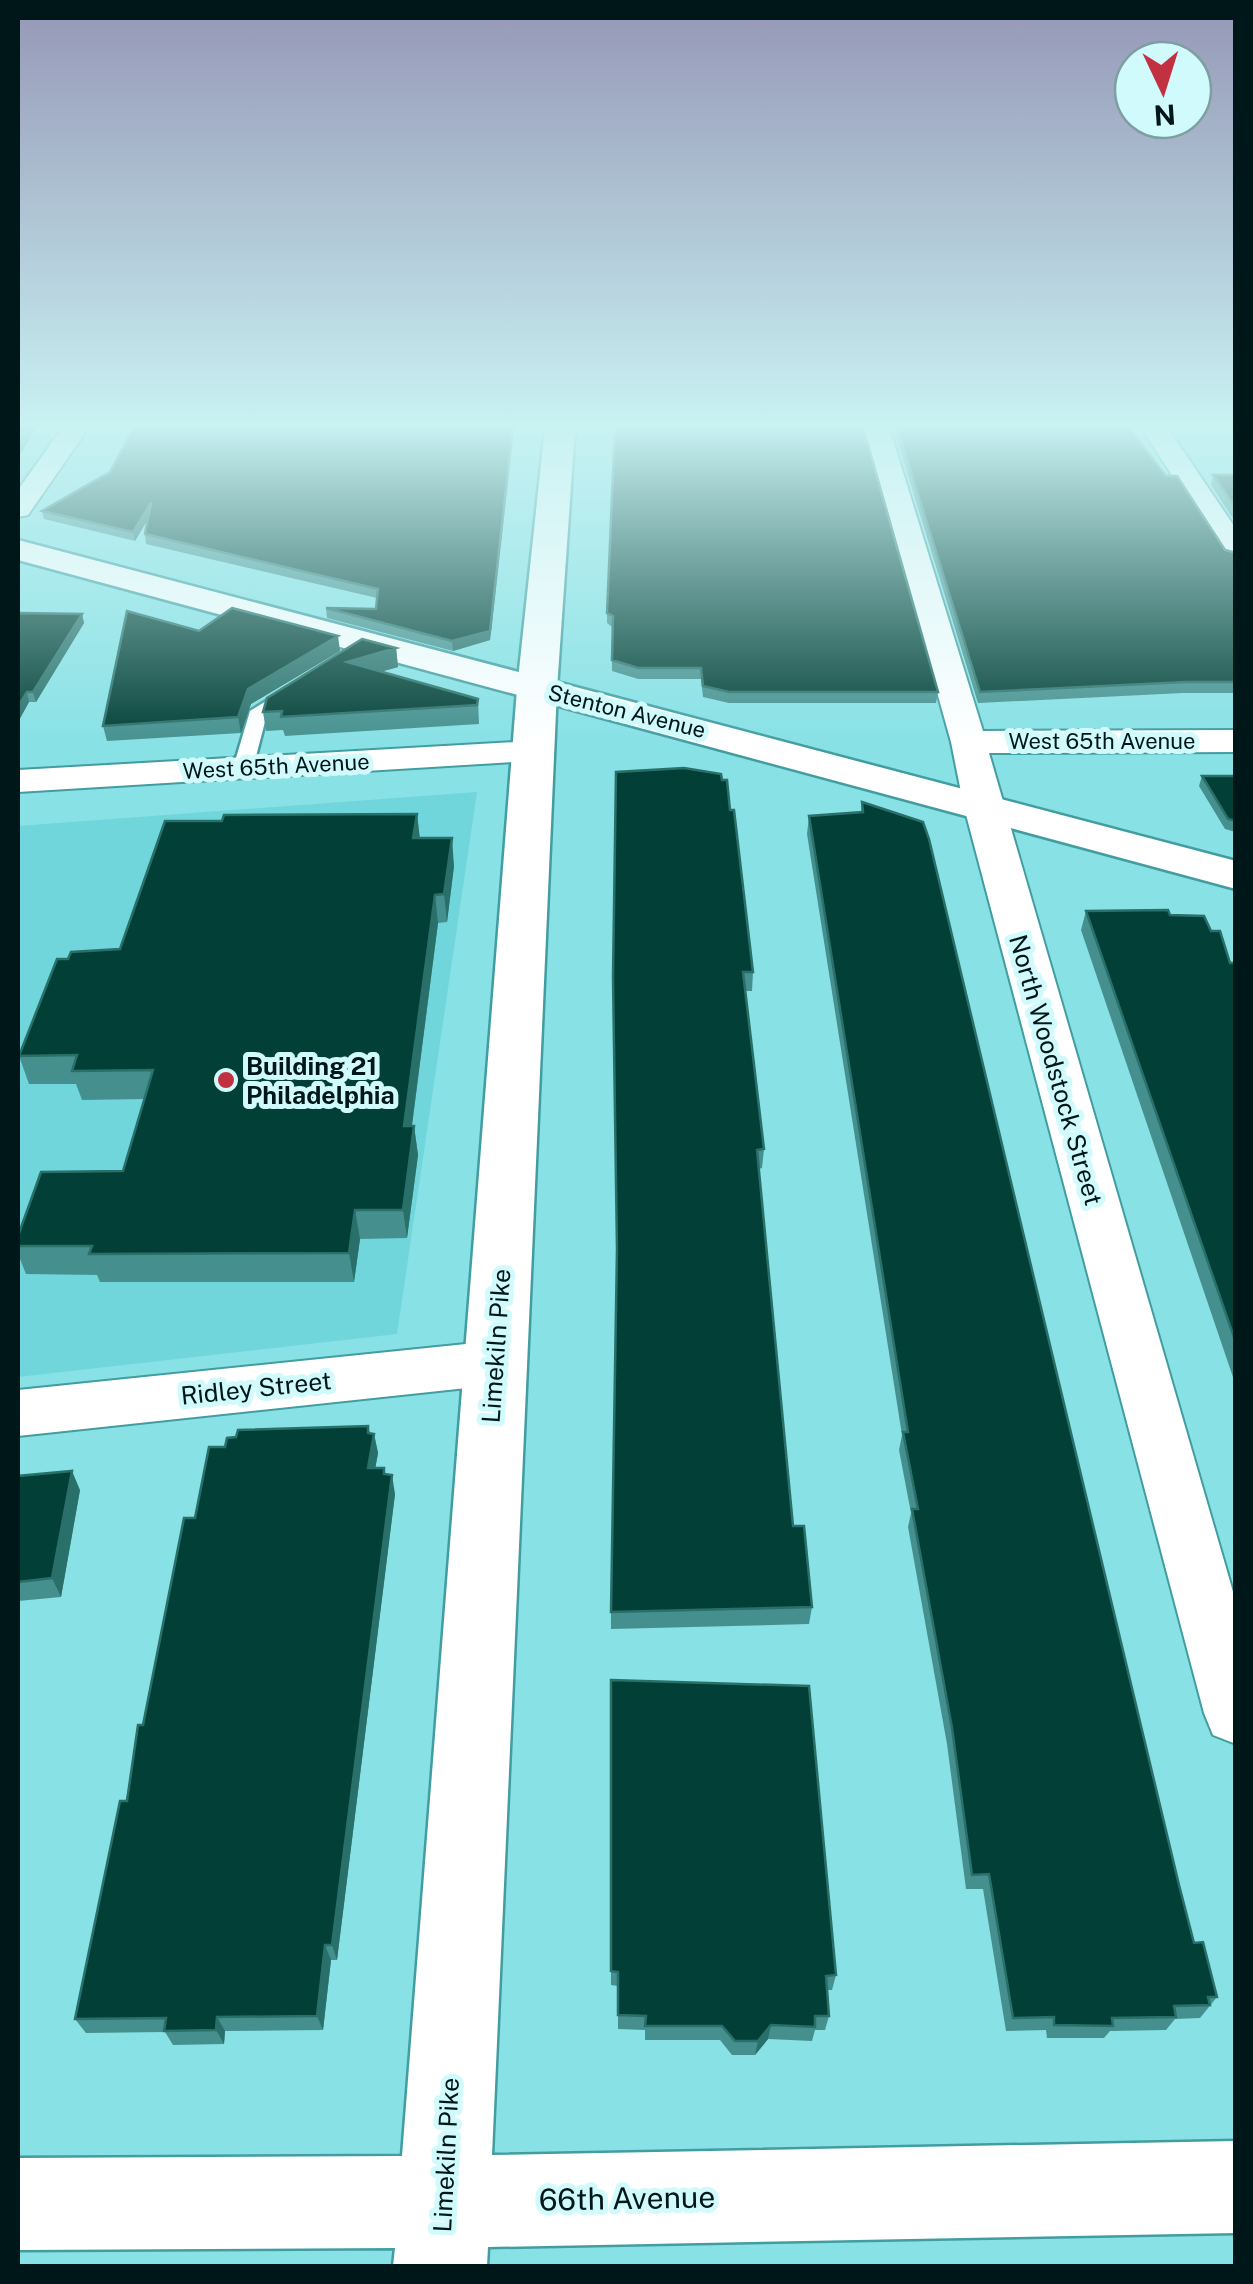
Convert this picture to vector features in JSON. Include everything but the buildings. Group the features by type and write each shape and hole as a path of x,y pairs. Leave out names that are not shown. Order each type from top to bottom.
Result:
{"street":[{"name":"Limekiln Pike","path":"442,2234 535,720 551,534"},
{"name":"North Woodstock Street","path":"907,534 969,742 982,808 1236,1713"},
{"name":"Stenton Avenue","path":"18,550 360,648 535,720 982,808 1236,875"},
{"name":"West 65th Avenue","path":"18,781 243,768 535,720"},
{"name":"West 65th Avenue","path":"969,742 1236,741"},
{"name":"Ridley Street","path":"18,1413 494,1363"},
{"name":"66th Avenue","path":"18,2204 442,2234 1236,2187"}],"lane":[{"path":"243,768 259,711 306,682"}],"shaded area":[{"name":"Building 21 Philadelphia","path":"477,792 397,1334 18,1377 18,826"}],"place":[{"name":"Building 21 Philadelphia","path":"226,1080"}]}
